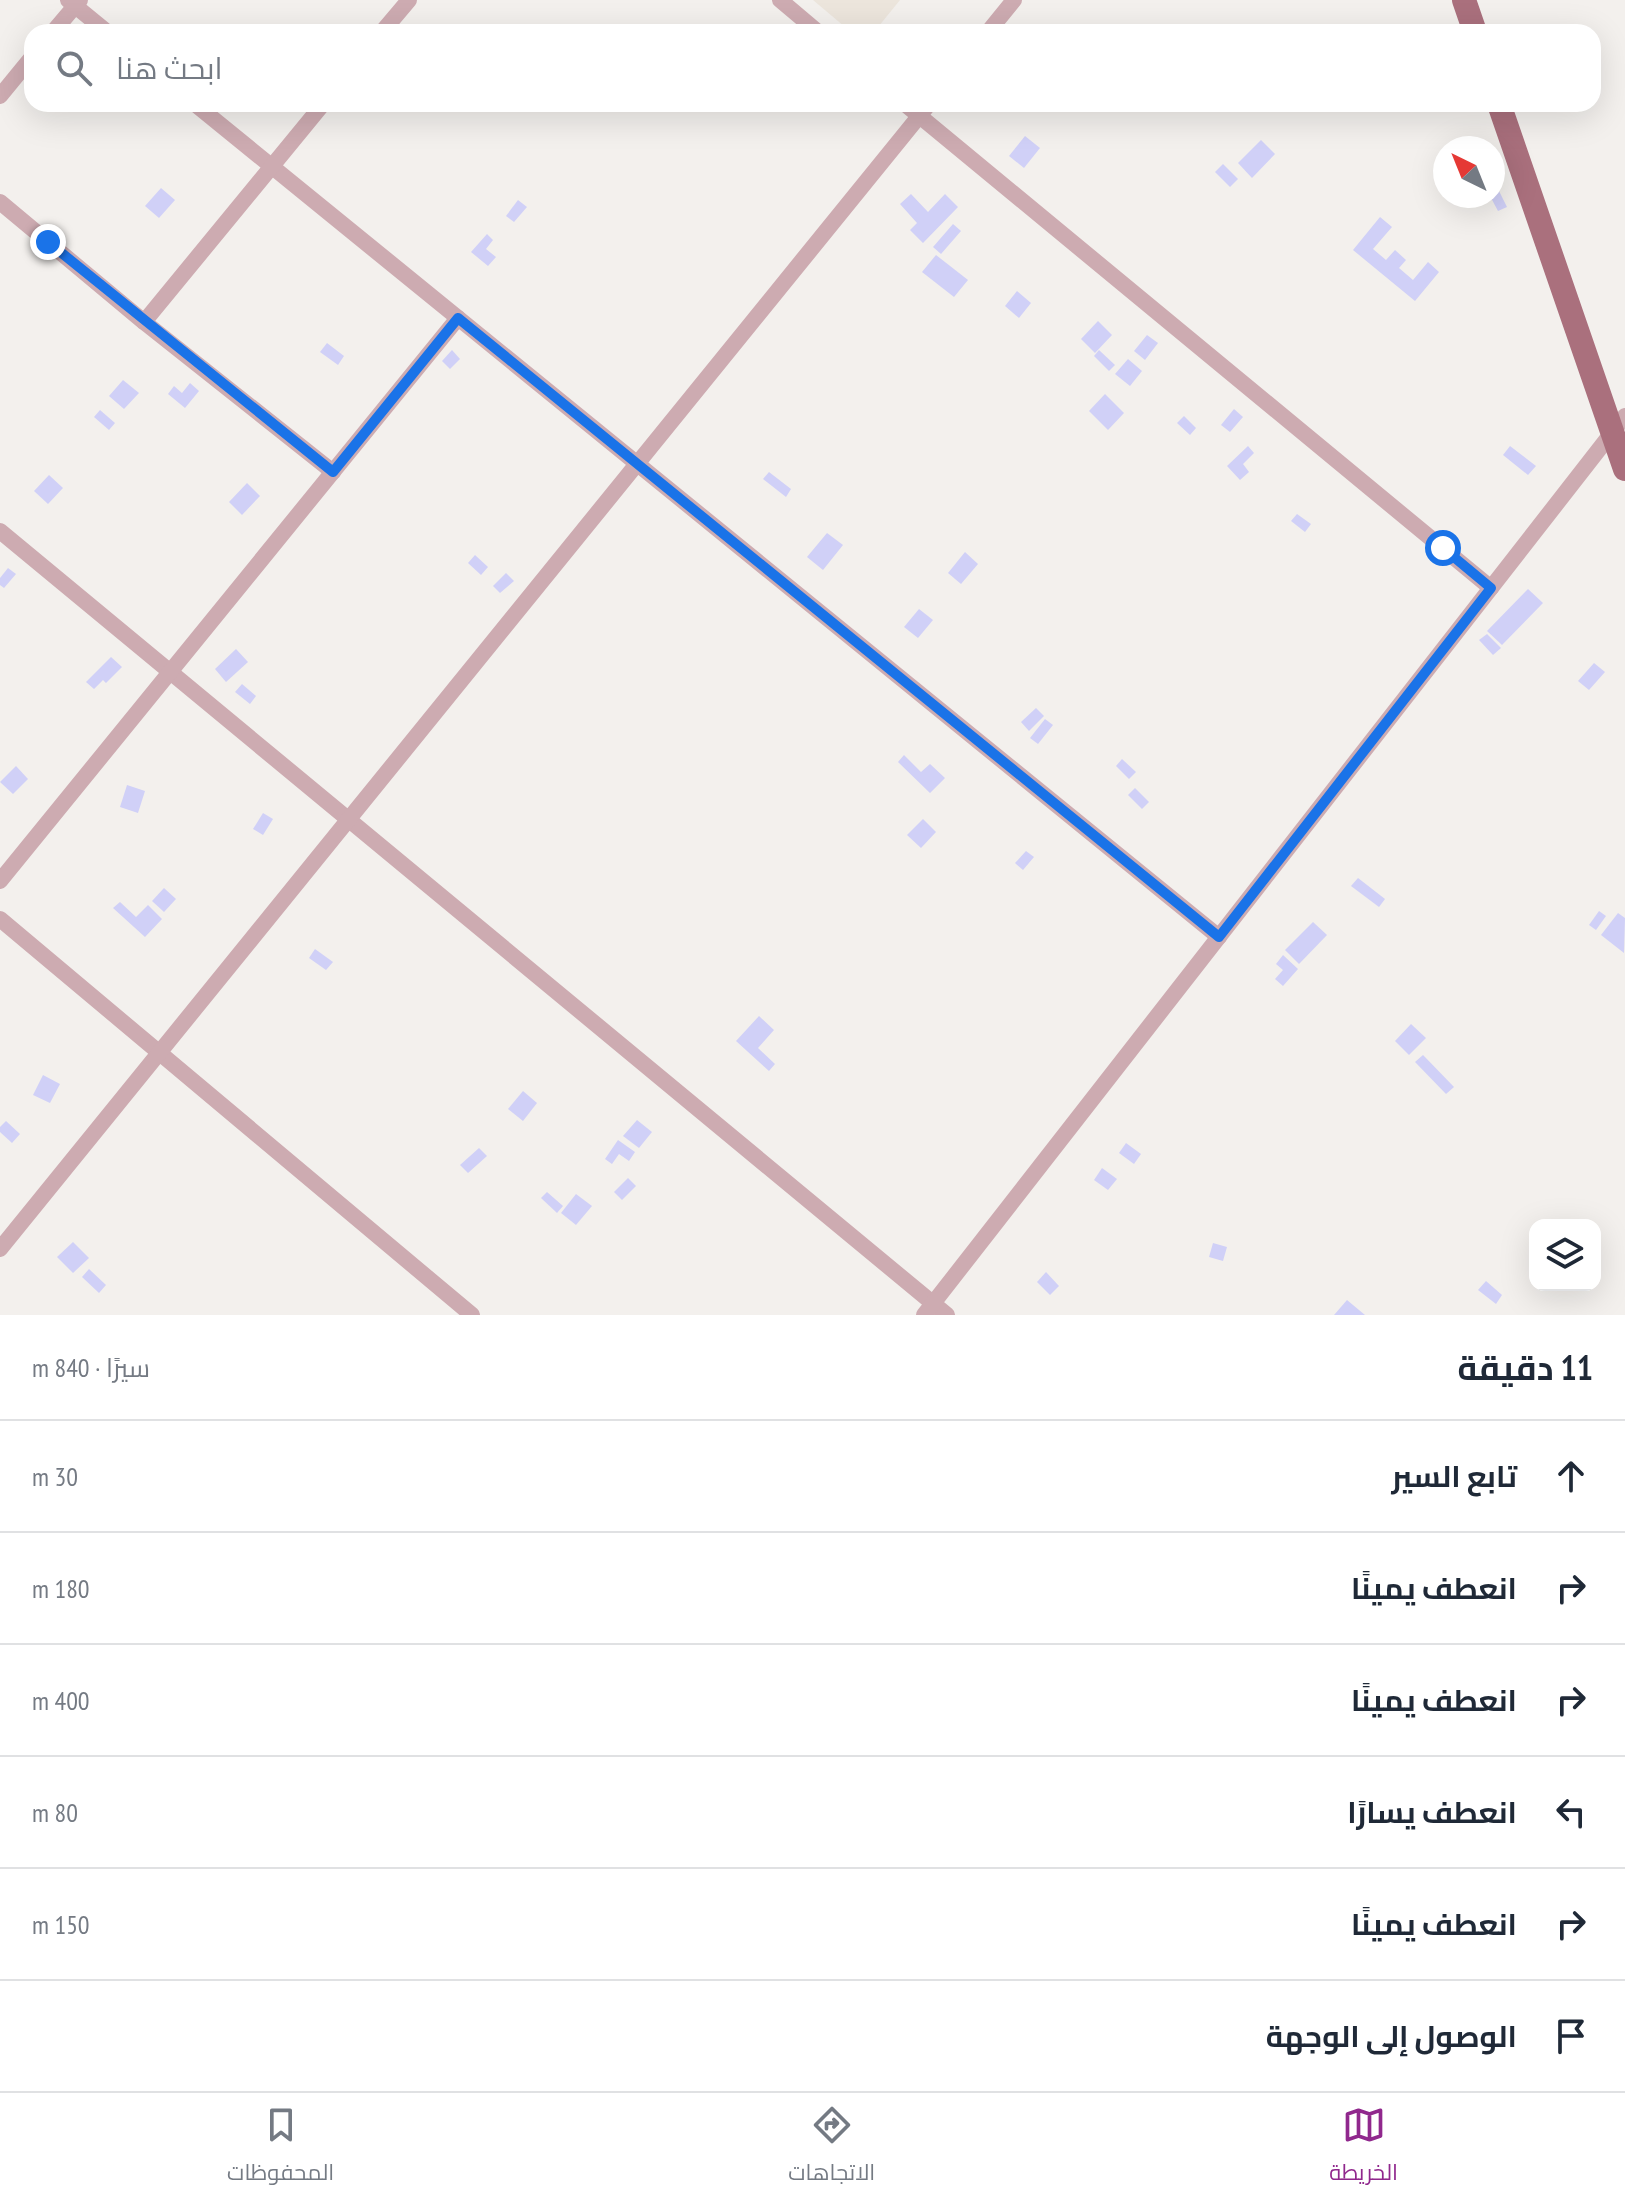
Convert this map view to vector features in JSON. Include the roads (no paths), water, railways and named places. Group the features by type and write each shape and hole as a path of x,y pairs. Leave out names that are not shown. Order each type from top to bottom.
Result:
{"main road":[{"path":"1464,0 1472,24"},
{"path":"1502,112 1619,424 1625,469"}],"street":[{"path":"389,24 409,0"},
{"path":"780,0 808,24"},
{"path":"994,24 1014,0"},
{"path":"59,24 74,2 98,24"},
{"path":"0,96 24,67"},
{"path":"205,112 1219,937"},
{"path":"144,322 317,112"},
{"path":"0,1249 922,112"},
{"path":"926,112 1491,588"},
{"path":"0,202 144,322 333,472"},
{"path":"0,881 458,318"},
{"path":"928,1309 1619,424"},
{"path":"0,531 348,819 928,1309 947,1315"},
{"path":"0,919 472,1315"}]}
